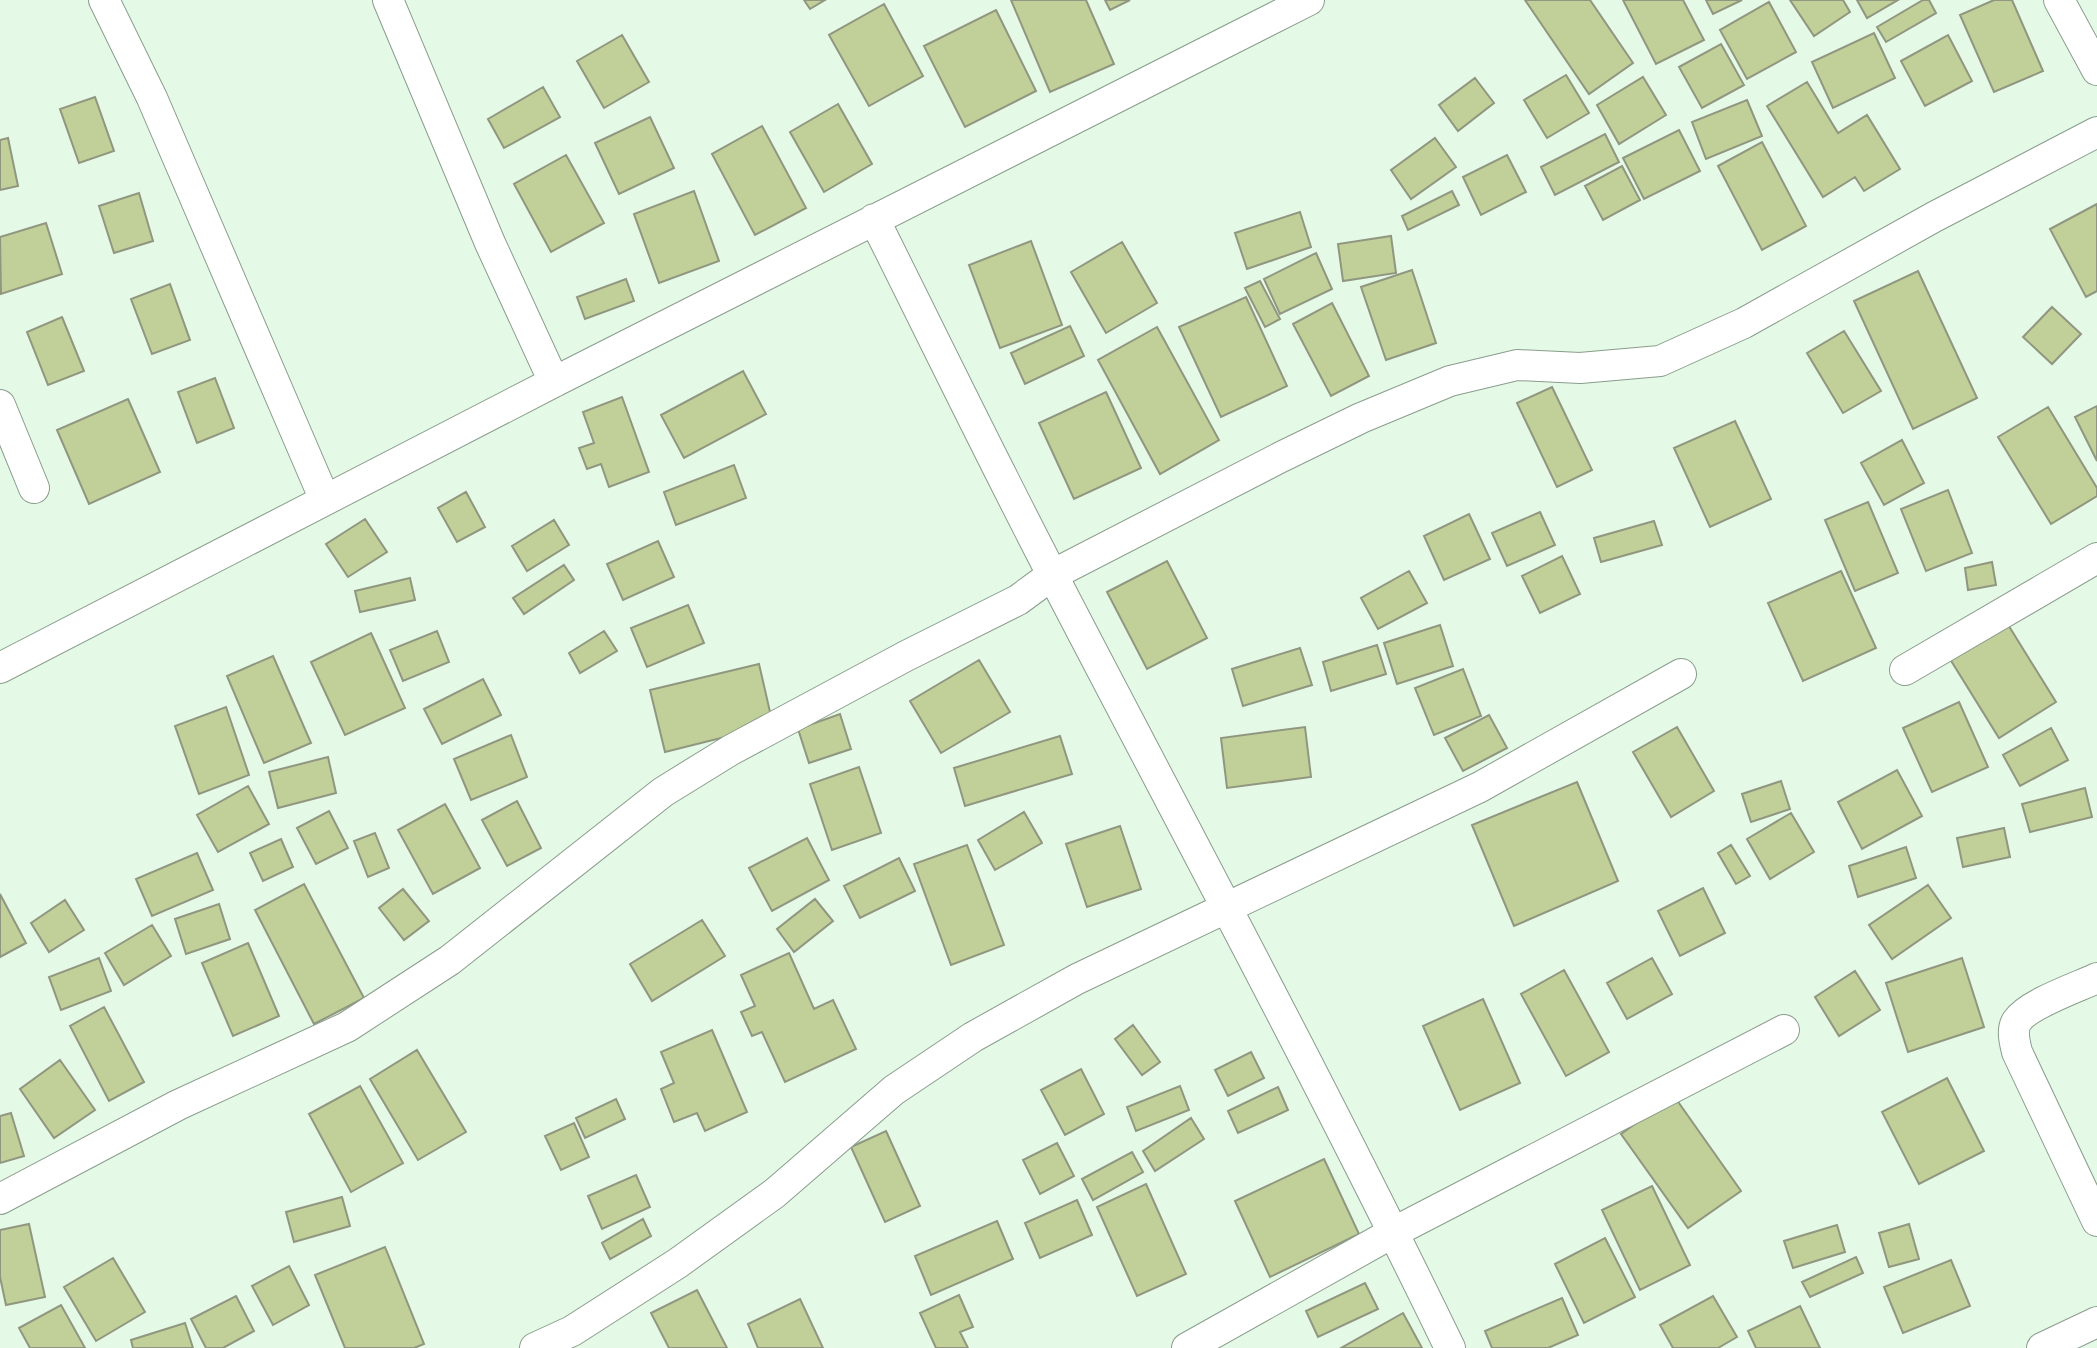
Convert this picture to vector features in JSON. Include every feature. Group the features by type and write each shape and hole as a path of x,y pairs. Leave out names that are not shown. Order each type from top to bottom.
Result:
{"street":[{"path":"104,0 152,98 325,500"},
{"path":"388,0 490,243 554,382"},
{"path":"0,668 554,382 1309,0"},
{"path":"2059,0 2097,70"},
{"path":"0,1199 178,1105 347,1027 450,960 663,792 731,750 1018,600 1052,575 1281,457 1361,418 1450,381 1517,365 1580,368 1660,361 1744,323 1934,217 2097,132"},
{"path":"874,219 1052,575 1229,909 1450,1348"},
{"path":"0,405 34,488"},
{"path":"1905,670 2097,558"},
{"path":"535,1348 572,1331 690,1254 775,1193 894,1090 973,1037 1077,979 1480,787 1681,674"},
{"path":"2097,978 2032,1009 2017,1021 2014,1036 2017,1052 2097,1221"},
{"path":"1187,1348 1394,1232 1784,1030"},
{"path":"2042,1348 2097,1322"}],"building":[{"path":"804,0 825,0 810,9"},
{"path":"1011,0 1086,0 1114,64 1050,92"},
{"path":"1105,0 1130,0 1110,10"},
{"path":"1525,0 1590,0 1633,63 1589,94"},
{"path":"1623,0 1683,0 1704,40 1656,64"},
{"path":"1706,0 1742,0 1713,14"},
{"path":"1790,0 1843,0 1850,12 1814,36"},
{"path":"1857,0 1898,0 1867,18"},
{"path":"1923,0 1929,0 1936,13 1886,42 1877,27"},
{"path":"1994,0 2012,0 2043,71 1994,92 1960,15"},
{"path":"1769,2 1796,52 1747,79 1720,30"},
{"path":"884,4 923,76 869,106 829,35"},
{"path":"996,10 1036,91 965,127 924,46"},
{"path":"1874,33 1895,78 1833,108 1812,62"},
{"path":"622,35 649,82 604,108 577,61"},
{"path":"1948,35 1972,81 1925,106 1901,61"},
{"path":"1721,44 1744,85 1702,108 1679,67"},
{"path":"1566,75 1589,113 1547,138 1524,100"},
{"path":"1643,77 1666,115 1619,144 1597,105"},
{"path":"1475,78 1494,103 1458,131 1439,105"},
{"path":"1807,82 1838,133 1867,115 1900,169 1864,191 1855,177 1823,197 1767,106"},
{"path":"543,87 560,117 504,148 488,119"},
{"path":"95,97 114,151 79,163 60,109"},
{"path":"1747,100 1762,136 1706,159 1692,122"},
{"path":"838,104 872,164 824,192 790,132"},
{"path":"650,117 674,168 619,194 595,143"},
{"path":"762,126 806,208 755,235 712,154"},
{"path":"1679,130 1700,171 1644,199 1623,158"},
{"path":"1605,134 1619,162 1555,195 1541,167"},
{"path":"8,138 18,186 0,190 0,140"},
{"path":"1435,138 1456,167 1411,199 1391,170"},
{"path":"1762,142 1806,226 1762,250 1718,166"},
{"path":"566,155 604,223 551,252 514,184"},
{"path":"1507,155 1526,192 1481,215 1463,177"},
{"path":"1622,166 1640,200 1603,220 1585,186"},
{"path":"694,191 719,261 659,283 634,214"},
{"path":"1452,191 1459,205 1408,230 1402,216"},
{"path":"139,193 153,241 114,253 99,206"},
{"path":"2097,204 2097,291 2086,297 2050,229"},
{"path":"1300,212 1311,247 1247,269 1235,233"},
{"path":"46,223 62,274 1,294 0,237"},
{"path":"1391,236 1396,273 1343,281 1338,244"},
{"path":"1031,241 1062,325 1000,348 969,265"},
{"path":"1122,242 1157,303 1106,333 1071,272"},
{"path":"1316,253 1332,289 1280,314 1264,279"},
{"path":"1412,270 1436,343 1386,360 1361,287"},
{"path":"1918,271 1977,398 1913,429 1854,301"},
{"path":"626,279 634,301 585,319 577,297"},
{"path":"1260,281 1280,319 1265,327 1245,288"},
{"path":"170,284 190,340 152,354 131,299"},
{"path":"1246,297 1287,386 1221,417 1179,327"},
{"path":"1332,303 1369,376 1331,396 1293,324"},
{"path":"2052,307 2081,334 2052,364 2023,337"},
{"path":"62,317 84,371 48,385 27,332"},
{"path":"1070,326 1084,356 1025,384 1011,353"},
{"path":"1157,327 1219,440 1160,474 1098,360"},
{"path":"1844,331 1881,391 1843,413 1807,353"},
{"path":"743,371 766,414 684,458 661,415"},
{"path":"215,378 234,428 197,443 178,392"},
{"path":"1552,387 1592,470 1557,487 1517,403"},
{"path":"1106,392 1141,468 1074,499 1039,423"},
{"path":"622,397 649,472 609,487 601,464 587,469 579,448 594,443 583,412"},
{"path":"128,399 160,472 89,504 57,430"},
{"path":"2097,406 2097,461 2075,417"},
{"path":"2048,407 2097,488 2097,496 2051,524 1998,437"},
{"path":"1735,421 1771,499 1710,527 1674,448"},
{"path":"1902,440 1924,483 1884,505 1861,463"},
{"path":"734,465 746,498 676,525 664,492"},
{"path":"1948,490 1972,553 1926,571 1901,509"},
{"path":"466,492 485,527 457,542 438,508"},
{"path":"1868,502 1898,573 1855,591 1825,520"},
{"path":"1540,512 1555,545 1507,566 1492,533"},
{"path":"1469,514 1490,559 1444,580 1424,536"},
{"path":"365,519 387,552 348,577 326,544"},
{"path":"554,520 569,545 527,571 512,546"},
{"path":"1654,521 1662,545 1601,562 1594,538"},
{"path":"658,541 674,577 623,600 607,564"},
{"path":"1562,556 1580,594 1540,613 1522,576"},
{"path":"1167,561 1207,638 1147,669 1107,592"},
{"path":"1992,562 1996,585 1968,590 1965,568"},
{"path":"564,565 574,580 524,614 513,598"},
{"path":"1409,571 1427,603 1378,629 1361,598"},
{"path":"1841,571 1876,648 1803,681 1768,603"},
{"path":"410,578 415,600 360,612 355,591"},
{"path":"688,605 704,643 647,667 631,628"},
{"path":"2007,623 2056,702 1999,738 1950,659"},
{"path":"1440,625 1453,666 1397,684 1384,643"},
{"path":"437,631 449,662 403,681 390,650"},
{"path":"604,631 617,651 580,673 569,653"},
{"path":"371,633 405,708 345,735 311,662"},
{"path":"1377,645 1386,674 1331,691 1323,662"},
{"path":"1300,648 1312,685 1243,706 1232,669"},
{"path":"273,656 311,743 264,763 227,676"},
{"path":"979,660 1010,712 941,753 910,701"},
{"path":"759,664 773,725 665,752 650,690"},
{"path":"1463,669 1481,716 1434,735 1415,688"},
{"path":"483,679 501,715 442,744 424,709"},
{"path":"1959,702 1988,767 1932,792 1903,728"},
{"path":"226,707 249,775 199,794 175,726"},
{"path":"840,714 851,749 809,763 798,729"},
{"path":"1489,715 1507,748 1463,771 1445,738"},
{"path":"1305,727 1311,777 1227,788 1221,738"},
{"path":"1677,727 1714,791 1671,817 1633,752"},
{"path":"2051,728 2068,760 2020,786 2003,755"},
{"path":"511,735 527,777 471,800 454,759"},
{"path":"1060,736 1072,774 965,806 954,768"},
{"path":"328,757 336,793 278,808 269,772"},
{"path":"859,767 881,833 832,850 810,784"},
{"path":"1897,770 1922,816 1862,849 1838,802"},
{"path":"1781,781 1790,809 1751,822 1742,794"},
{"path":"1577,782 1618,881 1514,926 1472,825"},
{"path":"248,786 269,824 218,852 197,815"},
{"path":"2085,788 2092,817 2030,832 2022,804"},
{"path":"517,801 541,848 507,866 482,820"},
{"path":"445,804 480,868 433,894 398,830"},
{"path":"329,811 348,848 316,864 297,828"},
{"path":"1024,812 1042,843 995,870 978,840"},
{"path":"1791,813 1814,852 1770,879 1747,839"},
{"path":"1120,826 1141,889 1087,907 1066,844"},
{"path":"2004,828 2010,857 1963,867 1957,838"},
{"path":"375,833 389,868 368,877 354,841"},
{"path":"807,838 829,880 772,911 749,868"},
{"path":"281,839 293,867 263,881 250,853"},
{"path":"967,845 1004,945 951,965 914,864"},
{"path":"1731,845 1750,876 1736,884 1718,853"},
{"path":"1906,847 1916,878 1858,897 1849,866"},
{"path":"197,853 213,890 152,916 136,879"},
{"path":"899,858 915,891 860,918 844,886"},
{"path":"304,884 364,998 314,1024 255,910"},
{"path":"1928,885 1951,918 1892,959 1869,925"},
{"path":"1703,888 1725,933 1680,956 1658,911"},
{"path":"403,889 429,921 404,940 379,908"},
{"path":"0,894 26,943 0,957"},
{"path":"815,899 833,921 794,952 777,929"},
{"path":"65,900 84,930 49,952 31,923"},
{"path":"219,904 230,939 186,954 175,919"},
{"path":"702,920 725,956 652,1001 630,964"},
{"path":"152,925 171,956 124,985 105,953"},
{"path":"248,943 279,1016 233,1036 202,963"},
{"path":"789,953 814,1009 833,1000 856,1049 785,1082 762,1032 752,1036 741,1012 755,1006 741,975"},
{"path":"99,958 111,991 61,1010 49,977"},
{"path":"1652,958 1672,994 1627,1019 1607,983"},
{"path":"1962,958 1984,1027 1908,1052 1886,983"},
{"path":"1564,970 1609,1052 1566,1076 1521,994"},
{"path":"1855,971 1880,1010 1839,1036 1815,997"},
{"path":"1483,999 1520,1083 1460,1110 1423,1026"},
{"path":"104,1007 144,1082 109,1101 70,1026"},
{"path":"1133,1025 1160,1062 1142,1075 1115,1039"},
{"path":"712,1030 747,1112 705,1131 697,1113 674,1122 661,1089 674,1083 661,1052"},
{"path":"417,1050 466,1132 418,1160 370,1079"},
{"path":"1251,1052 1264,1078 1228,1096 1215,1070"},
{"path":"60,1060 95,1110 54,1138 20,1089"},
{"path":"1081,1069 1104,1114 1065,1135 1041,1090"},
{"path":"1947,1078 1984,1151 1919,1184 1882,1112"},
{"path":"360,1086 403,1163 351,1192 309,1114"},
{"path":"1180,1086 1189,1110 1136,1131 1127,1107"},
{"path":"1278,1087 1288,1110 1238,1133 1228,1111"},
{"path":"1674,1096 1741,1191 1688,1228 1621,1134"},
{"path":"616,1099 625,1119 585,1138 576,1118"},
{"path":"11,1113 24,1156 0,1163 0,1116"},
{"path":"1191,1118 1204,1139 1155,1171 1143,1151"},
{"path":"574,1123 589,1157 561,1170 545,1136"},
{"path":"886,1131 920,1206 885,1222 851,1147"},
{"path":"1057,1143 1074,1176 1040,1194 1023,1160"},
{"path":"1132,1152 1143,1172 1093,1200 1082,1179"},
{"path":"1324,1159 1359,1234 1270,1277 1235,1201"},
{"path":"636,1175 650,1207 602,1229 588,1196"},
{"path":"1146,1184 1186,1274 1137,1296 1097,1207"},
{"path":"1652,1186 1690,1265 1640,1290 1602,1210"},
{"path":"342,1197 350,1226 294,1242 286,1212"},
{"path":"1077,1200 1092,1235 1040,1258 1025,1223"},
{"path":"643,1219 651,1236 610,1259 602,1243"},
{"path":"997,1221 1013,1259 931,1295 915,1256"},
{"path":"29,1224 45,1297 6,1305 0,1277 0,1230"},
{"path":"1909,1224 1919,1259 1889,1267 1879,1233"},
{"path":"1837,1225 1845,1252 1793,1268 1784,1241"},
{"path":"1605,1238 1635,1297 1584,1323 1555,1264"},
{"path":"385,1247 424,1344 414,1348 345,1348 315,1275"},
{"path":"1856,1257 1863,1273 1810,1297 1802,1282"},
{"path":"113,1258 145,1312 96,1341 64,1287"},
{"path":"1951,1260 1970,1306 1903,1333 1884,1287"},
{"path":"289,1266 309,1305 273,1325 252,1286"},
{"path":"1365,1283 1378,1309 1318,1337 1306,1311"},
{"path":"697,1290 727,1348 669,1348 651,1313"},
{"path":"959,1295 973,1327 960,1332 968,1348 936,1348 920,1313"},
{"path":"236,1296 254,1331 223,1348 206,1348 191,1319"},
{"path":"1713,1296 1737,1337 1718,1348 1673,1348 1660,1325"},
{"path":"1562,1298 1578,1335 1548,1348 1492,1348 1485,1331"},
{"path":"800,1299 823,1348 758,1348 748,1324"},
{"path":"61,1305 85,1348 30,1348 19,1328"},
{"path":"1800,1306 1820,1348 1756,1348 1748,1331"},
{"path":"1403,1313 1422,1348 1341,1348"},
{"path":"185,1323 193,1348 133,1348 131,1340"}]}
